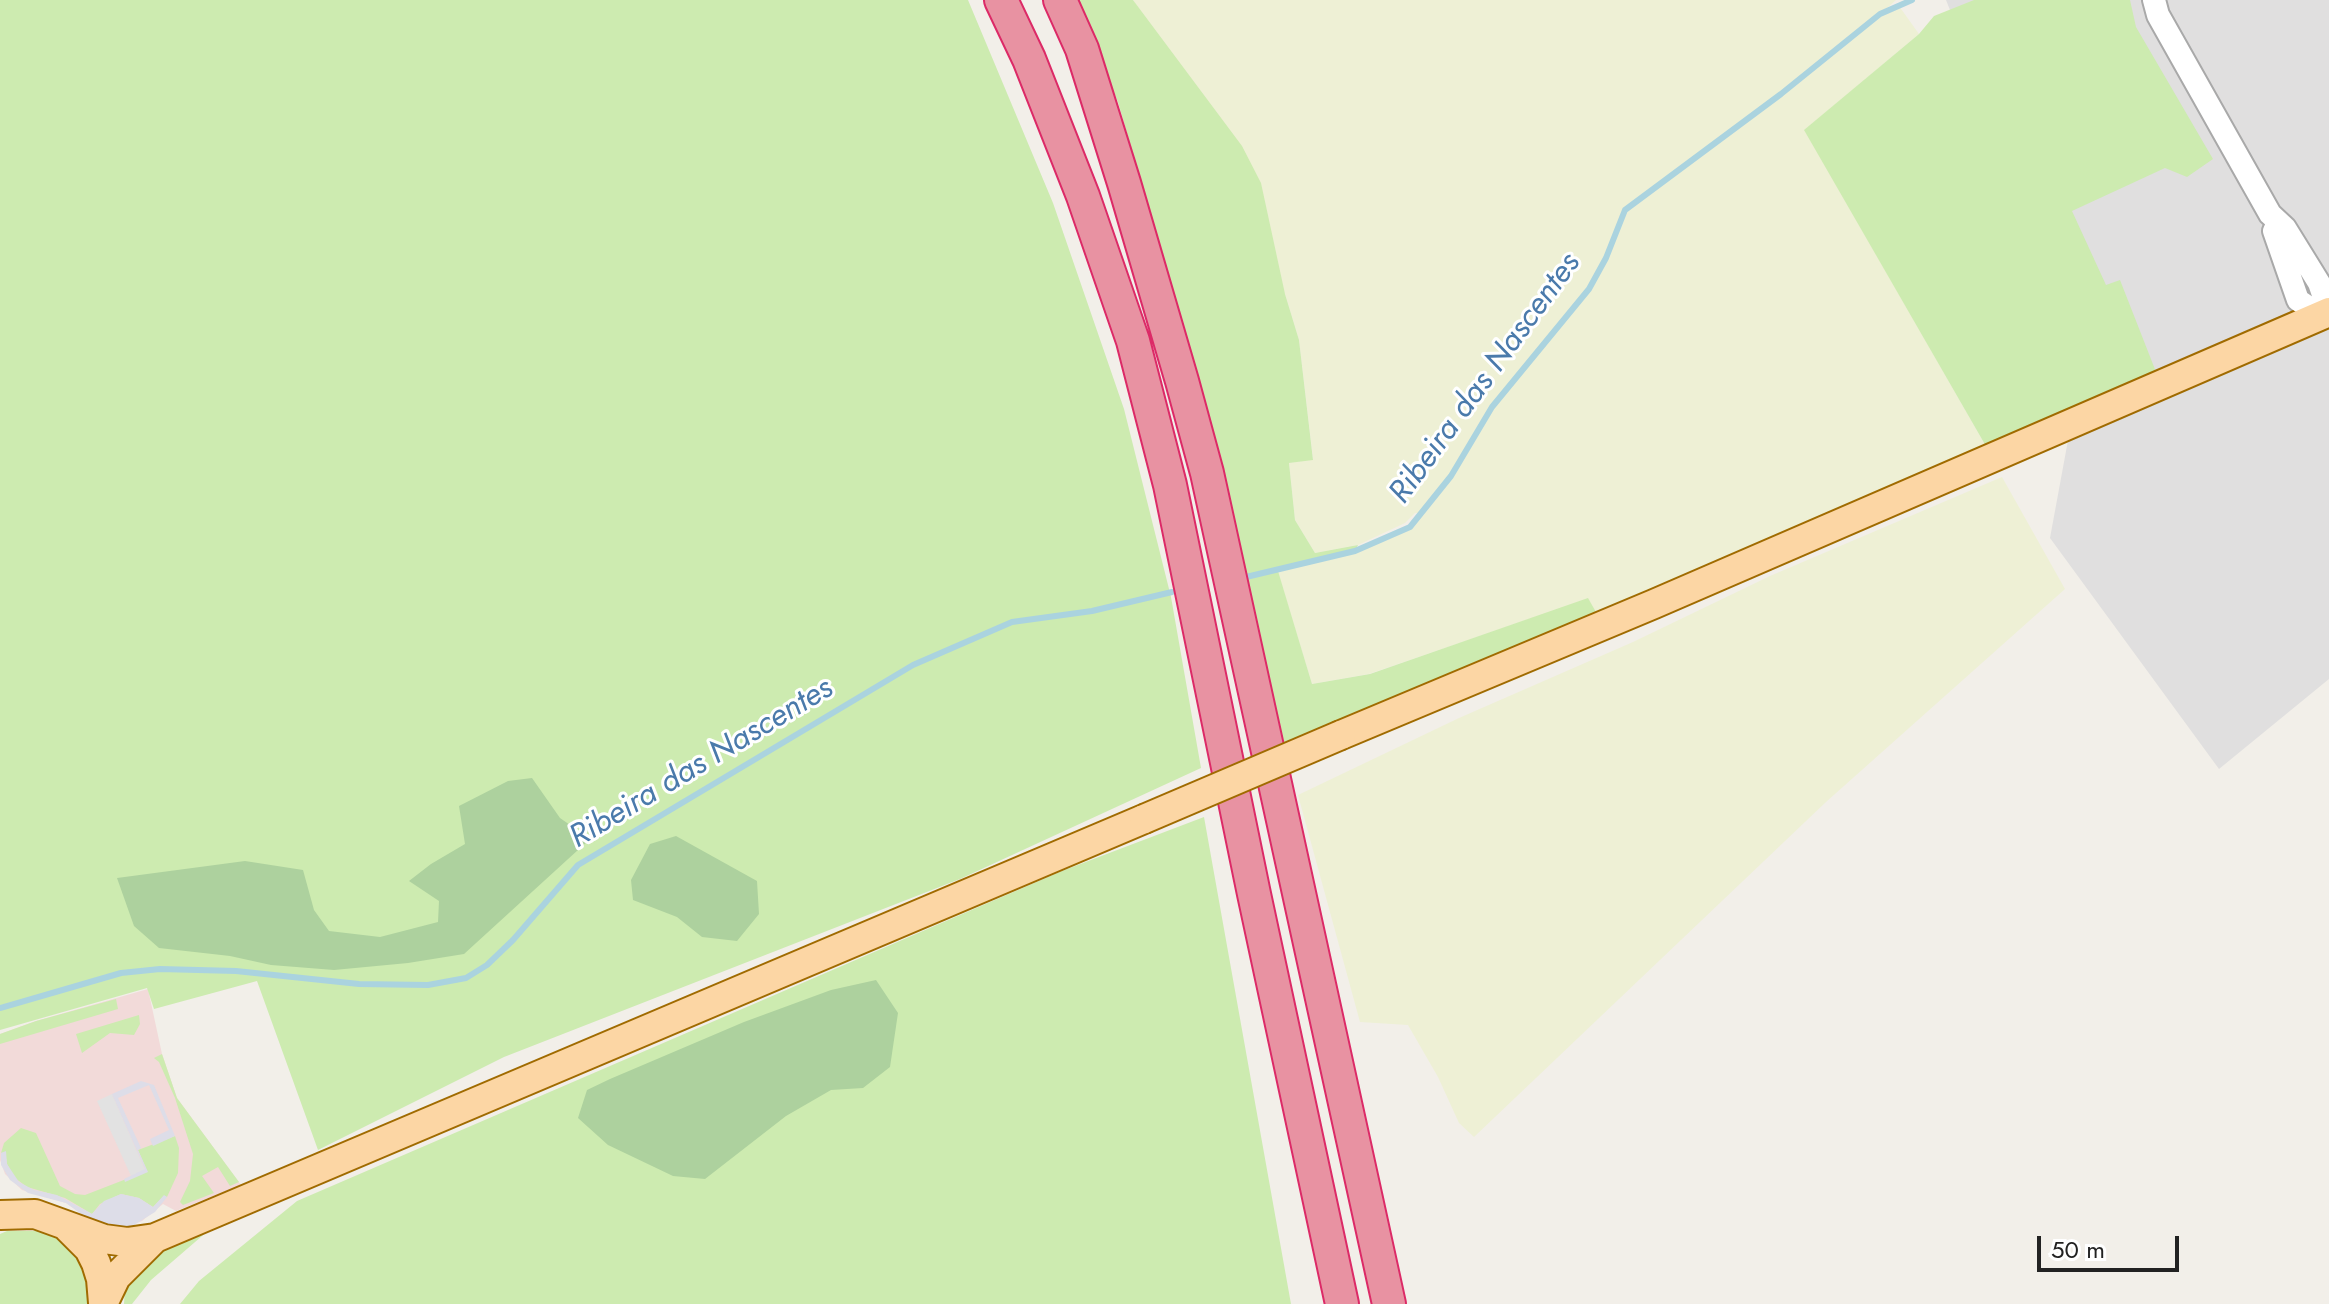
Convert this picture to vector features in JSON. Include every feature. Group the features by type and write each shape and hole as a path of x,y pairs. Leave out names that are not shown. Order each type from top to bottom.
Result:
{"highway":[{"path":"1001,0 1029,59 1083,196 1137,356 1170,485 1342,1304"},
{"path":"1060,0 1082,49 1115,153 1207,473 1389,1304"}],"main road":[{"path":"0,1194 35,1214 93,1236 127,1242 155,1238 1654,604 2329,312"},
{"path":"0,1215 35,1214"},
{"path":"65,1226 89,1249 96,1263 103,1304"},
{"path":"103,1304 124,1267 155,1238"}],"street":[{"path":"2154,0 2158,15 2270,214 2298,300 2311,309 2329,312"}],"shaded area":[{"path":"1946,0 2329,0 2329,679 2219,769 2050,538 2085,348"},
{"path":"148,989 162,1054 177,1098 241,1185 176,1211 163,1204 142,1221 125,1227 94,1223 66,1203 22,1190 5,1174 0,1160 0,1034"},
{"path":"141,1081 154,1085 175,1136 153,1146 150,1139 169,1130 149,1085 118,1098 141,1148 138,1150 148,1172 125,1182 124,1179 145,1169 112,1094"},
{"path":"112,1094 145,1170 131,1176 97,1101"},
{"path":"6,1151 7,1164 19,1182 34,1190 57,1195 92,1214 104,1201 121,1194 139,1198 153,1207 164,1195 167,1197 155,1212 134,1225 116,1228 94,1223 66,1203 28,1193 10,1180 1,1165 1,1153"}],"green space":[{"path":"0,0 968,0 1053,203 1124,409 1171,597 1201,768 960,879 504,1057 318,1150 257,981 154,1009 147,988 0,1030"},
{"path":"1076,0 1133,0 1242,146 1261,183 1285,294 1299,340 1313,460 1289,463 1295,520 1315,553 1358,545 1355,551 1278,571 1312,684 1370,674 1588,598 1596,612 1284,749 1207,413 1118,102"},
{"path":"1133,0 1896,0 1883,12 1899,6 1919,34 1805,130 1987,448 1778,539 1596,612 1588,599 1369,674 1312,684 1277,570 1355,551 1410,527 1423,513 1415,513 1405,523 1358,545 1315,553 1295,520 1289,463 1313,459 1299,340 1285,294"},
{"path":"1974,0 2130,0 2136,27 2213,159 2187,177 2165,168 2072,211 2106,285 2120,280 2158,377 1987,448 1804,130 1919,34 1934,16"},
{"path":"2002,477 2065,589 1826,802 1474,1137 1459,1123 1438,1077 1408,1025 1360,1022 1298,795 1770,576"},
{"path":"532,778 560,818 590,839 464,954 334,970 271,965 230,956 159,948 134,926 117,878 245,861 303,870 314,910 329,931 380,937 438,922 439,901 409,881 465,844 459,806 508,781"},
{"path":"1204,817 1291,1304 180,1304 199,1281 297,1201 1062,871"},
{"path":"676,836 757,881 759,914 737,941 702,937 677,917 633,900 631,880 650,844"},
{"path":"876,980 898,1013 890,1067 863,1088 831,1090 786,1116 705,1179 673,1176 608,1145 578,1118 587,1090 610,1079 744,1022 831,990"},
{"path":"116,999 118,1009 0,1044 0,1034"},
{"path":"139,1015 140,1024 134,1035 110,1033 82,1053 76,1034"},
{"path":"162,1054 177,1098 239,1182 230,1186 218,1167 202,1176 214,1193 183,1205 180,1202 190,1181 193,1154 175,1098 159,1062 154,1058"},
{"path":"21,1128 36,1133 60,1186 75,1194 85,1195 147,1171 138,1150 175,1136 179,1148 178,1173 167,1197 164,1196 153,1207 139,1198 121,1194 100,1204 92,1214 65,1198 27,1187 15,1178 7,1164 5,1152 1,1153 4,1143"},
{"path":"209,1230 151,1280 132,1304 124,1304 125,1287 160,1252"},
{"path":"7,1231 41,1231 59,1238 76,1255 87,1274 89,1304 0,1304 0,1234"}],"waterway":[{"name":"Ribeira das Nascentes","path":"1246,577 1355,551 1410,527 1451,476 1492,407 1589,289 1606,258 1625,210 1781,94 1880,14 1912,0"},
{"name":"Ribeira das Nascentes","path":"0,1008 121,973 160,969 236,971 359,984 428,985 466,978 487,965 513,940 578,865 913,665 1012,622 1092,611 1172,592"}]}
